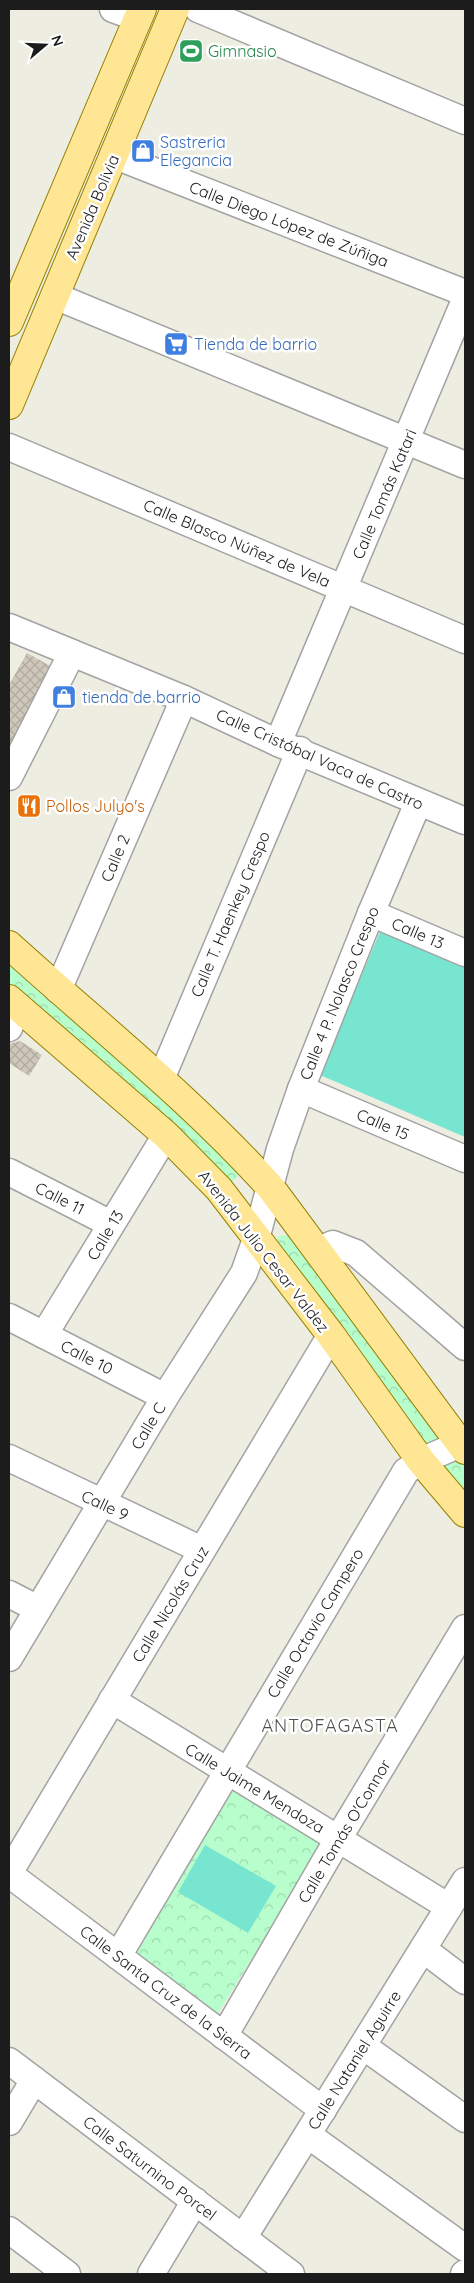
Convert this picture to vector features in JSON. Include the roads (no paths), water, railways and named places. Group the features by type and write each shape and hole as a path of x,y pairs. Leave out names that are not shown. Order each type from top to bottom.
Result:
{"main road":[{"name":"Avenida Bolivia","path":"9,406 175,9"},
{"name":"Avenida Bolivia","path":"9,322 140,13"},
{"path":"9,945 161,1079 237,1150 271,1188 463,1445"},
{"name":"Avenida Julio Cesar Valdez","path":"12,1012 166,1135 219,1189 331,1335 420,1461 465,1512"}],"street":[{"path":"113,9 140,13"},
{"path":"198,9 465,121"},
{"name":"Calle Diego López de Zúñiga","path":"113,156 465,293"},
{"path":"55,296 465,465"},
{"name":"Calle Tomás Katari","path":"289,746 345,589 465,300"},
{"name":"Calle Blasco Núñez de Vela","path":"9,447 465,640"},
{"name":"Calle Cristóbal Vaca de Castro","path":"9,627 184,699 418,803 465,821"},
{"path":"9,777 72,653"},
{"name":"Calle 2","path":"58,990 184,699"},
{"name":"Calle T. Haenkey Crespo","path":"161,1079 289,746"},
{"name":"Calle 4 P. Nolasco Crespo","path":"271,1188 280,1149 301,1089 371,913 418,803"},
{"name":"Calle 13","path":"371,913 465,953"},
{"name":"Calle 15","path":"301,1089 465,1159"},
{"name":"Calle 13","path":"44,1335 166,1135"},
{"name":"Calle 11","path":"9,1172 111,1224"},
{"name":"Calle C","path":"9,1658 166,1397 244,1273 271,1188"},
{"path":"317,1251 333,1244 356,1253 465,1347"},
{"name":"Calle 10","path":"9,1318 166,1397"},
{"name":"Calle Nicolás Cruz","path":"9,1873 331,1335"},
{"name":"Calle Octavio Campero","path":"118,1956 406,1471 420,1461 463,1445"},
{"name":"Calle 9","path":"9,1458 101,1504 202,1550"},
{"path":"9,1594 38,1608"},
{"name":"Calle Tomás O'Connor","path":"224,2036 338,1839 465,1628"},
{"name":"Calle Jaime Mendoza","path":"112,1700 449,1908"},
{"name":"Calle Santa Cruz de la Sierra","path":"9,1873 323,2110"},
{"name":"Calle Nataniel Aguirre","path":"243,2238 465,1881"},
{"path":"423,1949 465,1981"},
{"path":"363,2046 465,2119"},
{"name":"Calle Saturnino Porcel","path":"9,2061 291,2274"},
{"path":"9,2122 34,2080"},
{"path":"308,2135 465,2248"},
{"path":"151,2274 194,2201"},
{"path":"9,2230 67,2274"}],"place":[{"name":"Gimnasio","path":"191,51"},
{"name":"Sastreria Elegancia","path":"143,151"},
{"name":"Tienda de barrio","path":"176,344"},
{"name":"tienda de barrio","path":"64,697"},
{"name":"Pollos Julyo's","path":"29,806"}],"district":[{"name":"ANTOFAGASTA","path":"330,1726"}]}
